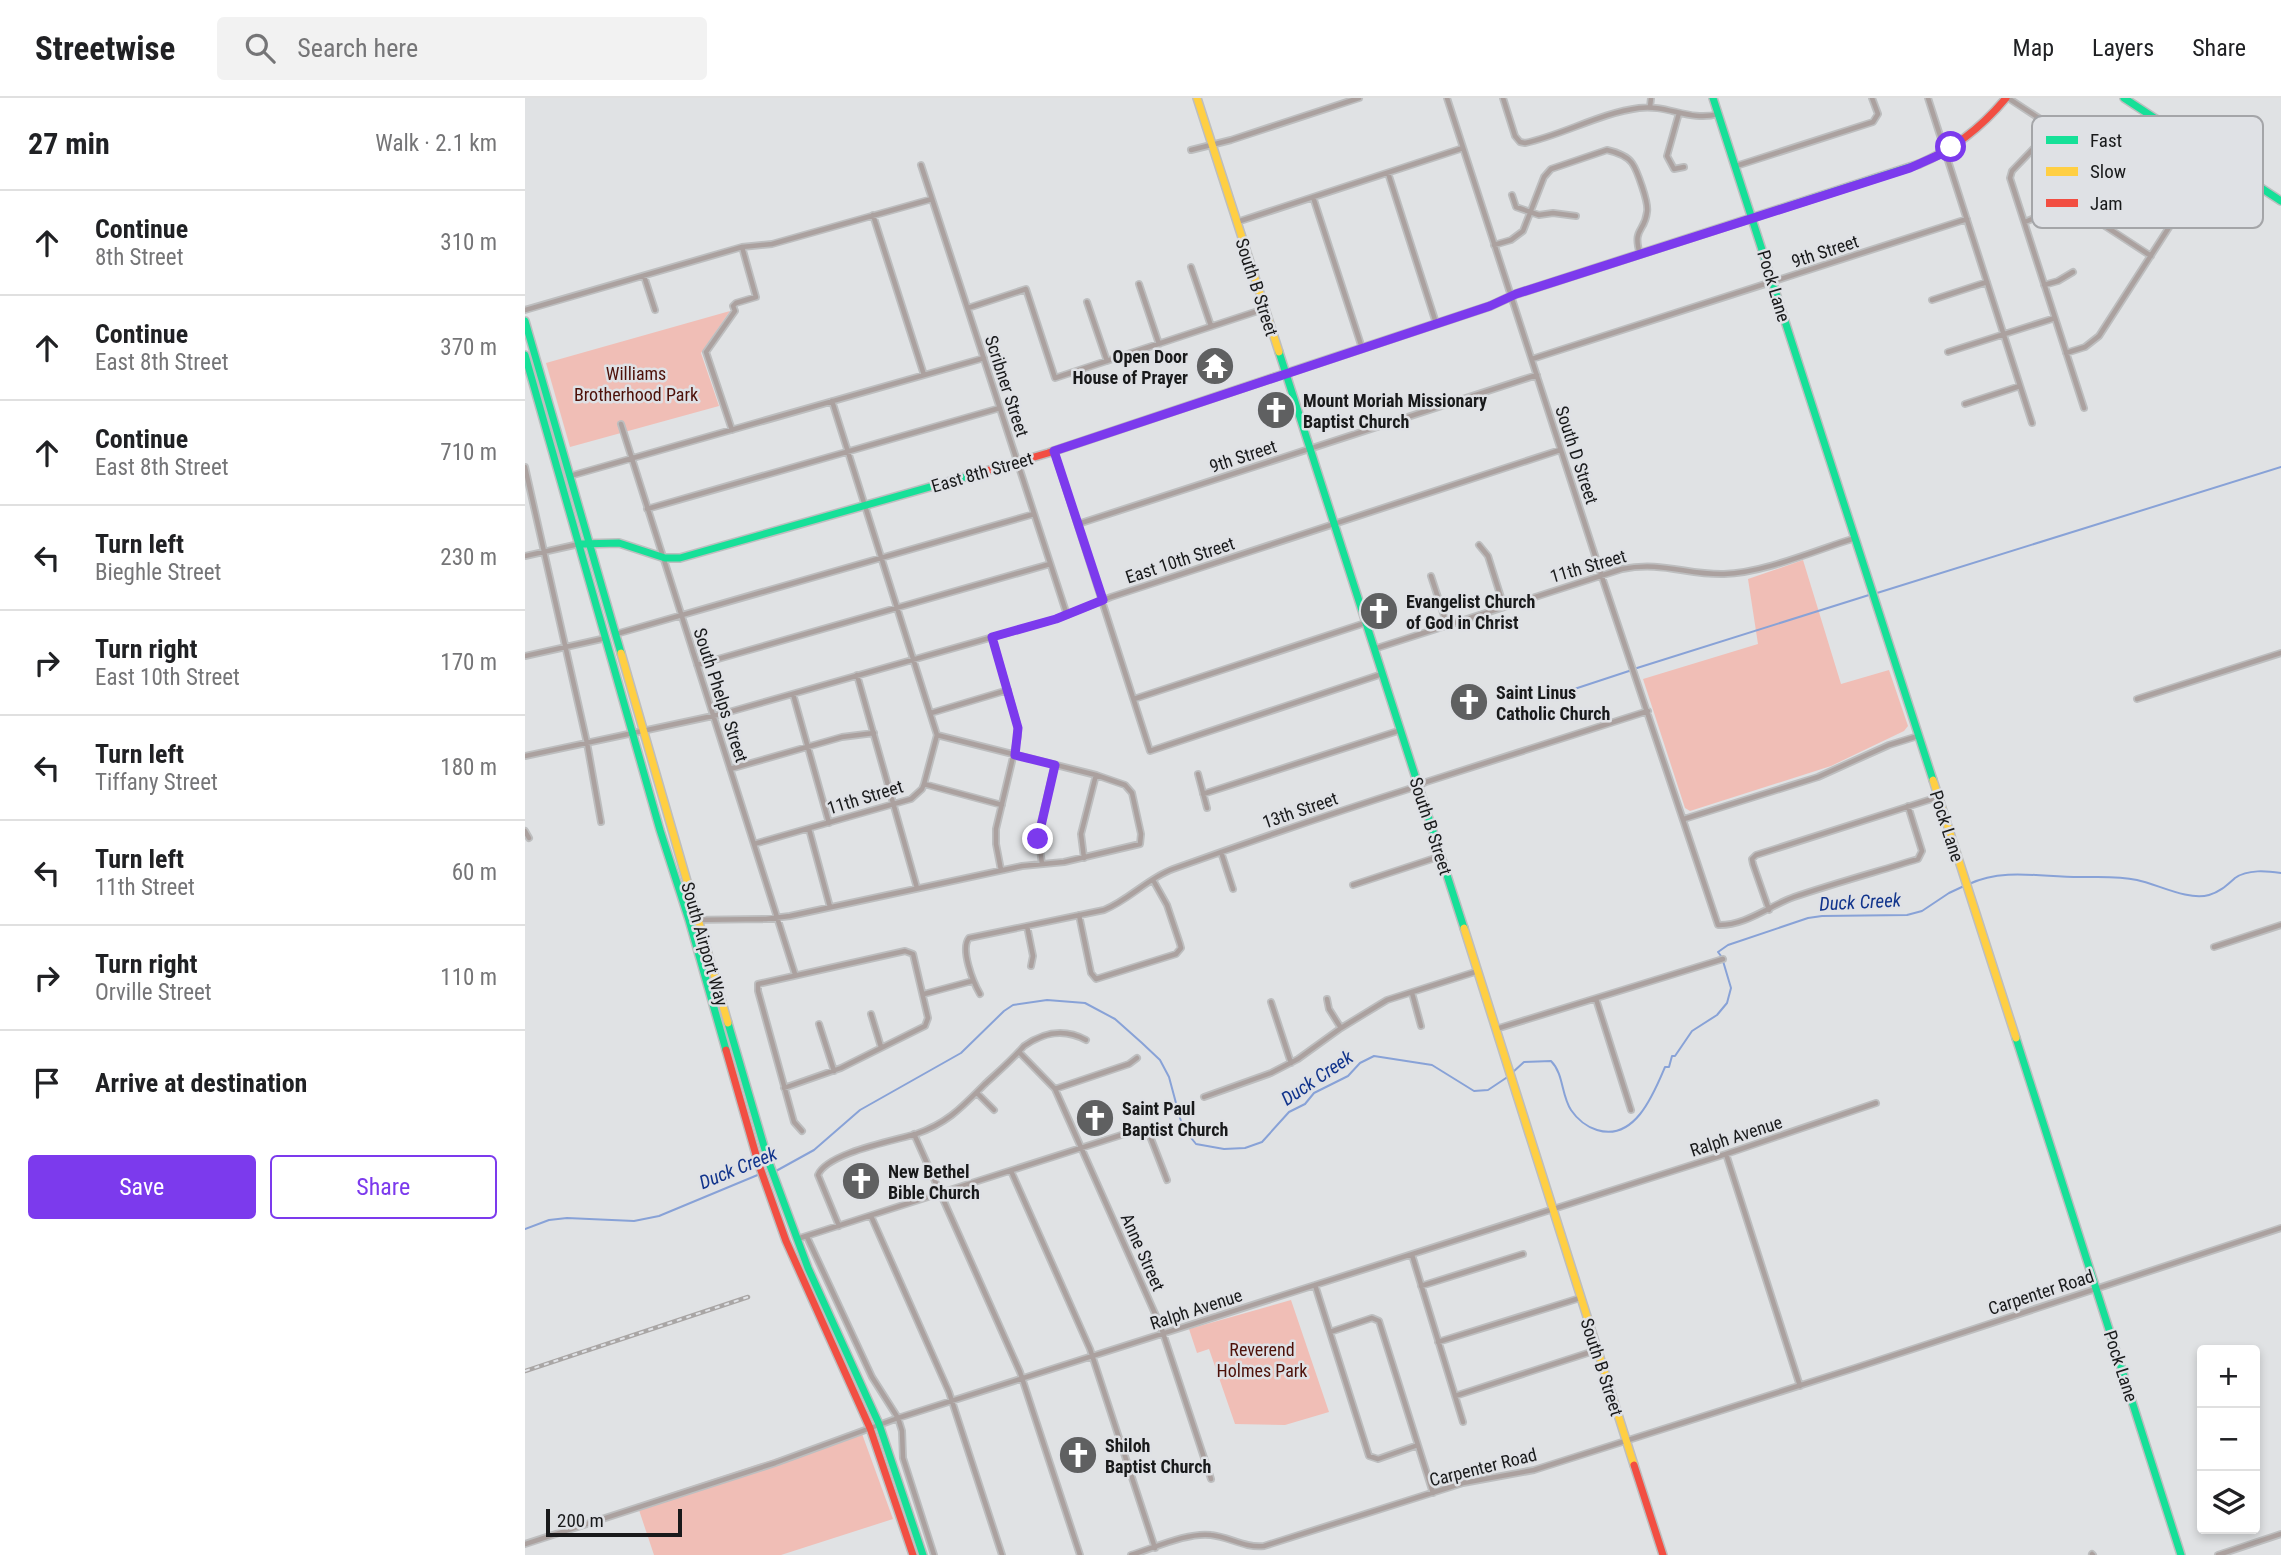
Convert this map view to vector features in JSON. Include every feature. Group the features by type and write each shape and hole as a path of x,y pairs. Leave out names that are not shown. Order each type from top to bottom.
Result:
{"street":[{"name":"South B Street","path":"1197,98 1663,1555"},
{"path":"1191,150 1231,140 1359,98"},
{"name":"South D Street","path":"1447,98 1718,925 1730,924 1769,910"},
{"path":"1503,98 1515,136 1520,142 1529,142 1631,109 1650,107 1703,118 1718,114"},
{"path":"1650,107 1651,98"},
{"name":"Pock Lane","path":"1713,98 2181,1555"},
{"path":"1736,166 1873,122 1878,114 1872,98"},
{"path":"1928,98 2032,423"},
{"path":"2007,98 2035,116"},
{"name":"East 8th Street","path":"525,556 584,544 623,543 662,558 680,558 1054,451 1512,296 1910,168 1945,151 1976,131 2007,98"},
{"path":"2124,98 2152,116"},
{"path":"1679,113 1667,156 1674,169 1684,167"},
{"path":"1237,222 1463,148"},
{"path":"1494,245 1511,240 1522,233 1544,177 1551,169 1602,150 1613,151 1633,163 1647,206 1646,216 1636,238 1640,254"},
{"path":"2032,151 2010,175 2084,408"},
{"name":"Scribner Street","path":"921,165 1067,615"},
{"path":"1388,173 1437,323"},
{"path":"2263,189 2281,201"},
{"path":"1512,195 1515,207 1532,213 1576,216"},
{"path":"1313,197 1362,348"},
{"path":"525,310 742,247 772,244 932,199"},
{"path":"873,215 924,375"},
{"name":"9th Street","path":"1532,359 1966,219"},
{"path":"2025,222 2032,219"},
{"path":"2108,228 2151,256"},
{"path":"2066,353 2085,346 2099,336 2169,228"},
{"path":"731,430 706,352 734,311 734,305 756,297 742,247"},
{"path":"1191,267 1211,326"},
{"path":"2045,285 2058,281 2073,271"},
{"path":"644,276 655,310"},
{"path":"1932,300 1987,282"},
{"path":"1139,284 1159,344"},
{"path":"968,308 1026,289 1055,378 1264,309"},
{"path":"1087,302 1107,361"},
{"path":"1948,352 2055,318"},
{"name":"South Airport Way","path":"525,321 570,476 606,638 633,733 768,1162 797,1239 879,1424 923,1555"},
{"name":"South Airport Way","path":"525,355 584,544 616,634 759,1166 786,1241 870,1427 913,1555"},
{"path":"570,476 984,358"},
{"name":"9th Street","path":"1078,524 1537,375"},
{"path":"1965,404 2020,386"},
{"path":"693,920 778,917 1001,870 1084,858 1140,844 1141,834 1130,790 1120,782 937,735 899,607 832,401"},
{"path":"647,509 1000,408"},
{"name":"South Phelps Street","path":"621,424 795,974"},
{"name":"East 10th Street","path":"525,757 713,716 1067,615 1103,600 1561,450"},
{"path":"1054,451 1150,751 1382,674"},
{"path":"525,467 587,743 601,822"},
{"path":"616,634 1034,514"},
{"name":"11th Street","path":"1374,649 1601,574 1648,565 1710,574 1740,573 1855,538"},
{"path":"1479,545 1488,556 1504,607"},
{"path":"697,665 1050,564"},
{"path":"1431,576 1447,625"},
{"path":"1134,699 1365,623"},
{"path":"992,637 1018,728 1015,755 995,835 1001,870"},
{"path":"525,656 606,638"},
{"path":"2137,699 2281,653"},
{"path":"857,675 917,888"},
{"path":"931,713 1007,690"},
{"path":"793,694 829,823"},
{"name":"13th Street","path":"972,982 966,940 1117,904 1170,870 1426,782 1648,711"},
{"path":"1203,794 1401,730"},
{"path":"730,769 842,737 874,733"},
{"name":"11th Street","path":"754,845 915,797 924,784 937,735"},
{"path":"1684,819 1818,777 1889,745 1918,736"},
{"path":"1042,864 1038,835 1055,765"},
{"path":"1198,774 1207,808"},
{"path":"1084,858 1081,834 1096,775"},
{"path":"924,784 1002,805"},
{"path":"1908,806 1922,851 1918,859 1790,899 1769,910 1753,864 1752,859 1756,855 1908,806 1938,797"},
{"path":"809,829 830,907"},
{"path":"525,831 529,838"},
{"path":"1221,852 1233,890"},
{"path":"1353,885 1441,856"},
{"path":"1079,915 1091,973 1096,979 1177,954 1180,944 1167,905 1153,880"},
{"path":"2214,947 2281,925"},
{"path":"1027,926 1033,956 1031,966"},
{"path":"784,1088 834,1071 927,1024 924,994 911,952 905,951 795,974 758,984 784,1088 794,1122 801,1132"},
{"path":"1496,1029 1723,958"},
{"path":"1204,1097 1291,1063 1387,1000 1478,971"},
{"path":"924,994 972,982 980,994"},
{"path":"1412,993 1421,1026"},
{"path":"1327,999 1329,1009 1341,1028"},
{"path":"1596,999 1631,1110"},
{"path":"1271,1002 1291,1063"},
{"path":"871,1014 881,1047"},
{"path":"819,1024 834,1071"},
{"path":"839,1226 818,1175 819,1170 835,1159 932,1128 952,1116 1034,1039 1058,1032 1070,1033 1086,1040"},
{"name":"Anne Street","path":"1019,1052 1055,1089 1082,1149 1163,1334 1211,1479"},
{"path":"1055,1089 1129,1065 1137,1058"},
{"path":"977,1093 994,1110"},
{"name":"Ralph Avenue","path":"525,1544 775,1463 879,1424 1726,1154 1876,1103"},
{"path":"797,1239 1144,1129 1148,1131 1167,1180"},
{"path":"914,1134 1023,1378 1080,1555"},
{"path":"1726,1154 1800,1386"},
{"path":"1011,1171 1092,1356 1154,1548"},
{"path":"871,1216 952,1401 1002,1555"},
{"name":"Carpenter Road","path":"1131,1555 1202,1534 1251,1547 1264,1546 1463,1483 1525,1472 1800,1386 2281,1228"},
{"path":"807,1237 871,1377 898,1418 902,1431 903,1458 934,1555"},
{"path":"1421,1286 1523,1254"},
{"path":"1412,1255 1463,1422"},
{"path":"1315,1285 1369,1456 1378,1459 1418,1445"},
{"path":"1439,1342 1580,1298"},
{"path":"1330,1332 1369,1319 1379,1321 1433,1493"},
{"path":"1455,1396 1597,1350"},
{"path":"2218,1555 2281,1534"}],"green space":[{"name":"Williams Brotherhood Park","path":"730,311 701,353 719,406 570,447 546,363"},
{"path":"1803,560 1841,684 1889,670 1908,726 1904,731 1831,766 1690,811 1685,808 1643,679 1758,644 1748,579"},
{"name":"Reverend Holmes Park","path":"1291,1300 1329,1412 1285,1425 1235,1424 1209,1349 1197,1353 1189,1329"},
{"path":"861,1431 893,1519 781,1555 654,1555 637,1504"}],"waterway":[{"path":"1877,593 2281,467"},
{"path":"1637,668 1869,595"},
{"path":"1547,698 1632,670"},
{"name":"Duck Creek","path":"1969,884 1997,876 2025,874 2117,877 2137,880 2182,894 2201,896 2217,892 2246,873 2281,873"},
{"name":"Duck Creek","path":"1721,956 1718,952 1728,945 1808,918 1907,915 1922,911 1964,886"},
{"name":"Duck Creek","path":"1513,1072 1524,1062 1551,1061 1558,1072 1568,1104 1579,1119 1597,1130 1610,1132 1622,1129 1632,1122 1649,1102 1665,1067 1669,1067 1672,1056 1675,1056 1692,1031 1717,1015 1727,1003 1731,988 1723,961"},
{"name":"Duck Creek","path":"776,1171 814,1150 860,1110 961,1053 1013,1005 1047,1000 1085,1003 1115,1019 1160,1060 1169,1077 1184,1129 1196,1144 1224,1149 1245,1148 1262,1142 1289,1112 1305,1104 1314,1093 1348,1076 1360,1063 1374,1056 1432,1065 1474,1091 1488,1090 1509,1076"},
{"name":"Duck Creek","path":"525,1229 549,1220 567,1218 634,1221 659,1216 760,1174"}],"railway":[{"path":"525,1371 748,1297"}],"traffic: fast":[{"path":"1713,98 1933,780"},
{"path":"2124,98 2151,116"},
{"path":"1275,377 1490,306 1516,294 1919,164"},
{"path":"2263,189 2281,201"},
{"path":"525,321 621,653"},
{"path":"1279,352 1464,928"},
{"path":"525,355 660,830 726,1050"},
{"path":"580,544 619,543 665,558 680,558 979,473"},
{"path":"728,1023 768,1160 808,1268 879,1424 923,1555"},
{"path":"2016,1038 2181,1555"}],"traffic: slow":[{"path":"1197,98 1279,352"},
{"path":"621,653 728,1023"},
{"path":"1933,780 2016,1038"},
{"path":"1464,928 1634,1465"}],"traffic: jam":[{"path":"1919,164 1967,136 2006,98"},
{"path":"979,473 1048,453 1275,377"},
{"path":"726,1050 758,1162 786,1241 870,1428 913,1555"},
{"path":"1634,1465 1663,1555"}],"place":[{"name":"Open Door House of Prayer","path":"1215,366"},
{"name":"Mount Moriah Missionary Baptist Church","path":"1276,410"},
{"name":"Evangelist Church of God in Christ","path":"1379,611"},
{"name":"Saint Linus Catholic Church","path":"1469,702"},
{"name":"Saint Paul Baptist Church","path":"1095,1118"},
{"name":"New Bethel Bible Church","path":"861,1181"},
{"name":"Shiloh Baptist Church","path":"1078,1455"}],"route":[{"path":"1038,839 1055,765 1015,755 1018,728 992,637 1056,619 1103,600 1054,451 1490,306 1516,294 1910,168 1951,147"}]}
